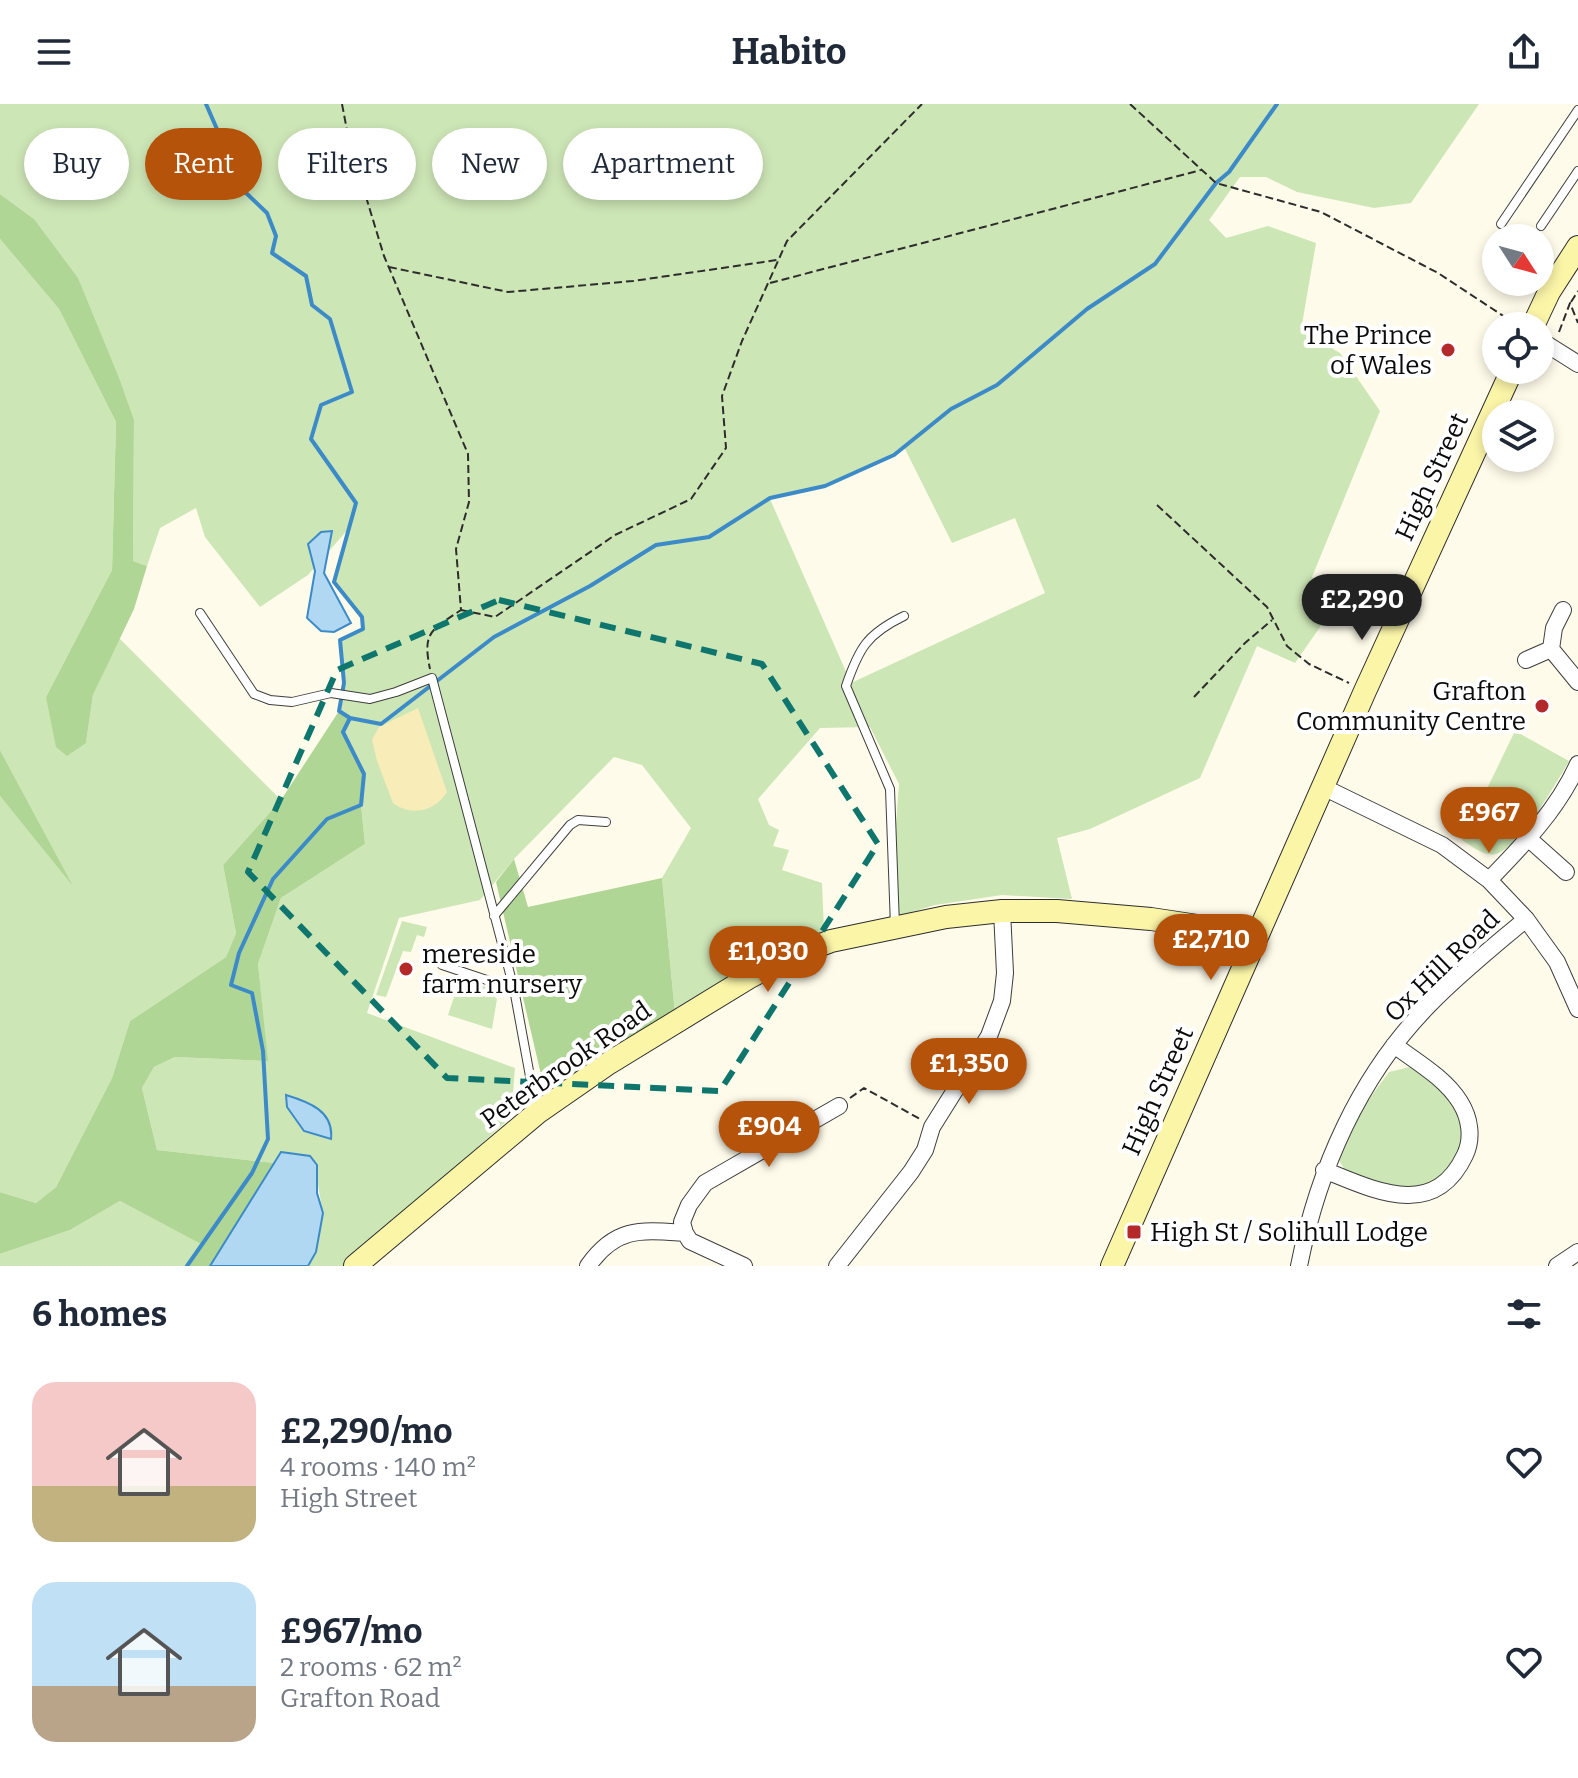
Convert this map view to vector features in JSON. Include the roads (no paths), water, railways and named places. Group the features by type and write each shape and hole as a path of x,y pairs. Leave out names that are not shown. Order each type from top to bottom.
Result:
{"street":[{"path":"1540,312 1578,247"},
{"path":"1554,349 1578,364"},
{"name":"High Street","path":"1112,1266 1365,691 1506,384"},
{"path":"1563,610 1554,628 1551,649 1578,682"},
{"path":"1526,660 1551,649"},
{"path":"1489,880 1529,839 1578,764"},
{"path":"1323,787 1442,845 1489,880 1526,919 1557,962 1578,1009"},
{"path":"1529,839 1566,872"},
{"path":"837,1266 911,1172 925,1150 932,1127 989,1036 1002,1001 1005,973 1002,911"},
{"name":"Peterbrook Road","path":"355,1266 537,1113 609,1063 784,959 831,941 895,927 1002,911 1057,911 1151,919 1257,935"},
{"name":"Ox Hill Road","path":"1299,1266 1324,1170 1356,1103 1394,1045 1427,1006 1526,919"},
{"path":"1324,1170 1370,1189 1411,1196 1422,1195 1442,1185 1461,1162 1470,1138 1468,1120 1461,1103 1448,1087 1394,1045"},
{"path":"744,1266 690,1241 682,1222 689,1205 705,1183 839,1106"},
{"path":"588,1266 598,1252 620,1235 642,1230 685,1233"},
{"path":"1557,1266 1578,1252"}],"lane":[{"path":"1501,224 1578,110"},
{"path":"1542,224 1578,171"},
{"path":"200,613 254,694 270,700 292,702 331,693 370,699 432,678 514,989 537,1113"},
{"path":"895,927 890,789 846,686 855,659 866,640 881,627 904,616"},
{"path":"494,916 570,825 578,820 606,822"},
{"path":"442,965 514,989"}],"water":[{"path":"332,531 324,573 351,623 334,632 321,631 307,618 315,571 308,544 321,532"},
{"path":"286,1095 318,1109 328,1121 331,1139 304,1131 287,1107"},
{"path":"281,1152 310,1156 317,1165 317,1193 323,1213 316,1252 308,1266 210,1266"}],"waterway":[{"path":"206,104 244,191 267,213 276,236 272,253 306,276 312,305 330,319 352,392 321,405 311,439 356,503 334,582 362,617 363,629 340,640 344,683 339,711 350,718 381,724 494,637 590,586 656,545 709,537 770,498 825,486 894,455 951,409 997,385 1087,309 1155,264 1216,183 1229,172 1277,104"},
{"path":"187,1266 252,1173 268,1139 263,1051 252,993 231,985 239,953 273,879 327,819 361,805 364,774 343,732 350,718"}],"place":[{"name":"The Prince of Wales","path":"1448,350"},
{"name":"Grafton Community Centre","path":"1542,706"},
{"name":"mereside farm nursery","path":"406,969"},
{"name":"High St / Solihull Lodge","path":"1134,1232"}]}
